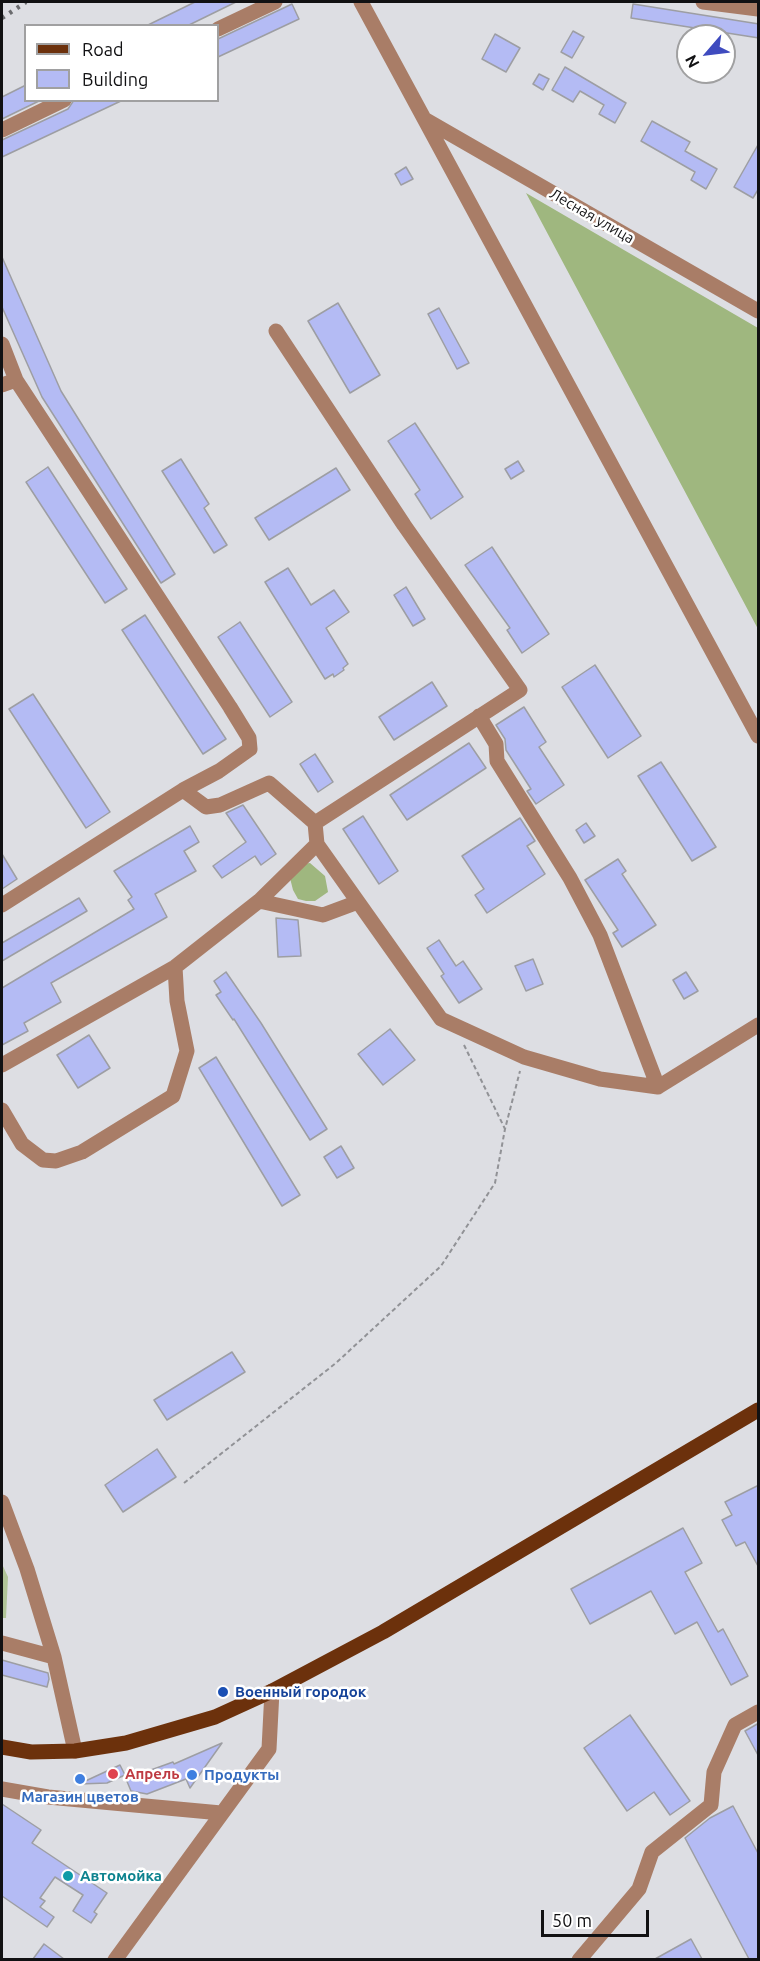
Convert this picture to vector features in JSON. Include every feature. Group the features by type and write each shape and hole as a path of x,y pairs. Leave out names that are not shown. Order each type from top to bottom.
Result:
{"main road":[{"path":"2,1747 31,1752 75,1751 126,1743 215,1717 272,1691 383,1632 759,1410"}],"street":[{"path":"219,29 275,2"},
{"path":"361,2 759,736"},
{"path":"703,2 759,9"},
{"path":"2,130 60,102"},
{"name":"Лесная улица","path":"426,120 759,311"},
{"path":"276,330 404,525 520,690 315,823"},
{"path":"2,344 9,382 230,707 249,738 250,749 219,771 183,790 2,905"},
{"path":"479,716 496,744 497,761 570,878 600,935 658,1087"},
{"path":"183,790 206,807 220,806 269,783 315,823 317,844 441,1019 524,1057 600,1079 658,1087 759,1025"},
{"path":"2,1065 175,967 259,902 317,844"},
{"path":"259,902 323,915 358,902"},
{"path":"2,1110 22,1144 43,1160 56,1161 82,1152 173,1096 187,1051 177,1001 175,967"},
{"path":"2,1502 27,1569 54,1657 75,1751"},
{"path":"2,1643 54,1657"},
{"path":"115,1959 268,1749 272,1691"},
{"path":"579,1959 639,1889 652,1852 711,1805 714,1772 735,1725 759,1712"},
{"path":"2,1789 48,1797 221,1813"}],"path":[{"path":"463,1044 505,1129"},
{"path":"184,1483 336,1363 441,1266 495,1183 505,1129 524,1057"}],"green space":[{"path":"526,193 758,328 758,629"},
{"path":"310,863 325,876 328,892 315,901 298,899 290,878 301,864"},
{"path":"2,1564 8,1577 6,1618 2,1618"}],"building":[{"path":"195,2 236,2 191,24 150,24"},
{"path":"292,4 299,19 219,57 219,39"},
{"path":"633,4 759,24 759,38 736,34 736,24 676,25 631,18"},
{"path":"573,31 584,37 572,58 561,52"},
{"path":"495,34 520,48 506,72 482,59"},
{"path":"565,67 626,103 615,123 599,114 604,105 580,91 573,102 552,90"},
{"path":"539,74 549,79 543,90 533,84"},
{"path":"24,86 24,102 37,102 2,119 2,97"},
{"path":"73,102 119,102 2,157 2,140 68,109"},
{"path":"652,121 690,142 685,151 717,169 706,189 691,180 695,172 641,141"},
{"path":"759,143 759,188 753,198 734,187"},
{"path":"406,167 413,179 401,185 395,174"},
{"path":"2,257 61,391 175,574 161,583 42,397 2,307"},
{"path":"338,303 380,375 350,393 308,321"},
{"path":"439,308 469,363 457,369 428,314"},
{"path":"415,423 463,497 431,519 415,494 420,490 388,441"},
{"path":"181,459 209,504 204,508 227,545 214,553 162,471"},
{"path":"518,461 524,471 511,479 505,469"},
{"path":"48,467 127,589 105,603 26,482"},
{"path":"336,468 350,490 269,540 255,518"},
{"path":"492,547 549,634 522,653 507,630 510,628 465,565"},
{"path":"288,568 311,605 334,590 349,612 326,628 348,664 334,677 333,674 325,679 265,582"},
{"path":"406,587 425,619 413,626 394,595"},
{"path":"145,615 226,739 203,754 122,630"},
{"path":"240,622 292,702 270,717 218,637"},
{"path":"595,665 641,736 608,758 562,687"},
{"path":"432,682 447,706 394,740 379,717"},
{"path":"33,694 110,812 86,828 9,709"},
{"path":"524,707 546,742 539,747 564,785 536,804 527,791 531,789 506,750 505,739 496,725"},
{"path":"469,743 486,768 407,820 390,795"},
{"path":"315,754 333,782 318,792 300,764"},
{"path":"661,762 716,847 692,861 638,776"},
{"path":"243,805 276,854 261,865 255,856 222,878 213,866 246,842 226,813"},
{"path":"363,816 398,871 379,884 343,829"},
{"path":"520,818 535,841 527,846 545,874 487,913 475,895 484,889 462,856"},
{"path":"586,823 595,836 584,843 576,830"},
{"path":"190,826 199,842 184,851 196,871 155,894 167,917 51,983 61,1002 24,1023 28,1031 2,1045 2,988 134,909 128,900 132,897 114,871"},
{"path":"2,854 17,879 2,889"},
{"path":"618,859 626,871 622,874 656,925 622,947 613,933 618,930 585,880"},
{"path":"79,898 87,911 2,961 2,943"},
{"path":"276,918 298,920 301,956 278,957"},
{"path":"439,940 456,966 463,961 482,989 459,1003 441,976 444,974 427,948"},
{"path":"533,959 543,984 526,991 515,966"},
{"path":"226,972 261,1023 327,1129 310,1140 234,1019 216,995 221,992 214,981"},
{"path":"686,972 698,991 684,999 673,980"},
{"path":"390,1029 415,1060 383,1085 358,1054"},
{"path":"89,1035 110,1068 78,1088 57,1055"},
{"path":"216,1057 300,1195 282,1206 199,1068"},
{"path":"341,1146 354,1168 337,1178 324,1157"},
{"path":"232,1352 245,1372 167,1420 154,1400"},
{"path":"157,1449 176,1477 123,1512 105,1485"},
{"path":"759,1485 759,1568 745,1542 736,1546 722,1520 732,1515 725,1502"},
{"path":"683,1528 702,1563 685,1572 718,1632 723,1629 748,1676 731,1685 697,1622 675,1634 651,1591 590,1624 571,1589"},
{"path":"2,1660 48,1673 47,1687 2,1675"},
{"path":"630,1715 690,1801 670,1815 654,1792 627,1811 584,1748"},
{"path":"759,1723 759,1757 745,1731"},
{"path":"222,1743 190,1788 186,1779 147,1794 131,1791 126,1779 173,1762 174,1764"},
{"name":"Апрель","path":"120,1765 125,1775 107,1783 79,1784"},
{"path":"2,1804 41,1830 32,1843 107,1893 94,1912 97,1914 91,1923 73,1911 83,1895 55,1877 40,1898 45,1901 40,1907 54,1917 47,1927 2,1896"},
{"path":"733,1806 759,1855 759,1959 749,1959 685,1838 710,1818"},
{"path":"691,1939 702,1959 655,1959"},
{"path":"44,1944 64,1959 33,1959"}],"railway":[{"path":"2,18 26,2"}],"place":[{"name":"Военный городок","path":"223,1692"},
{"name":"Апрель","path":"113,1774"},
{"name":"Продукты","path":"192,1775"},
{"name":"Магазин цветов","path":"80,1779"},
{"name":"Автомойка","path":"68,1876"}]}
